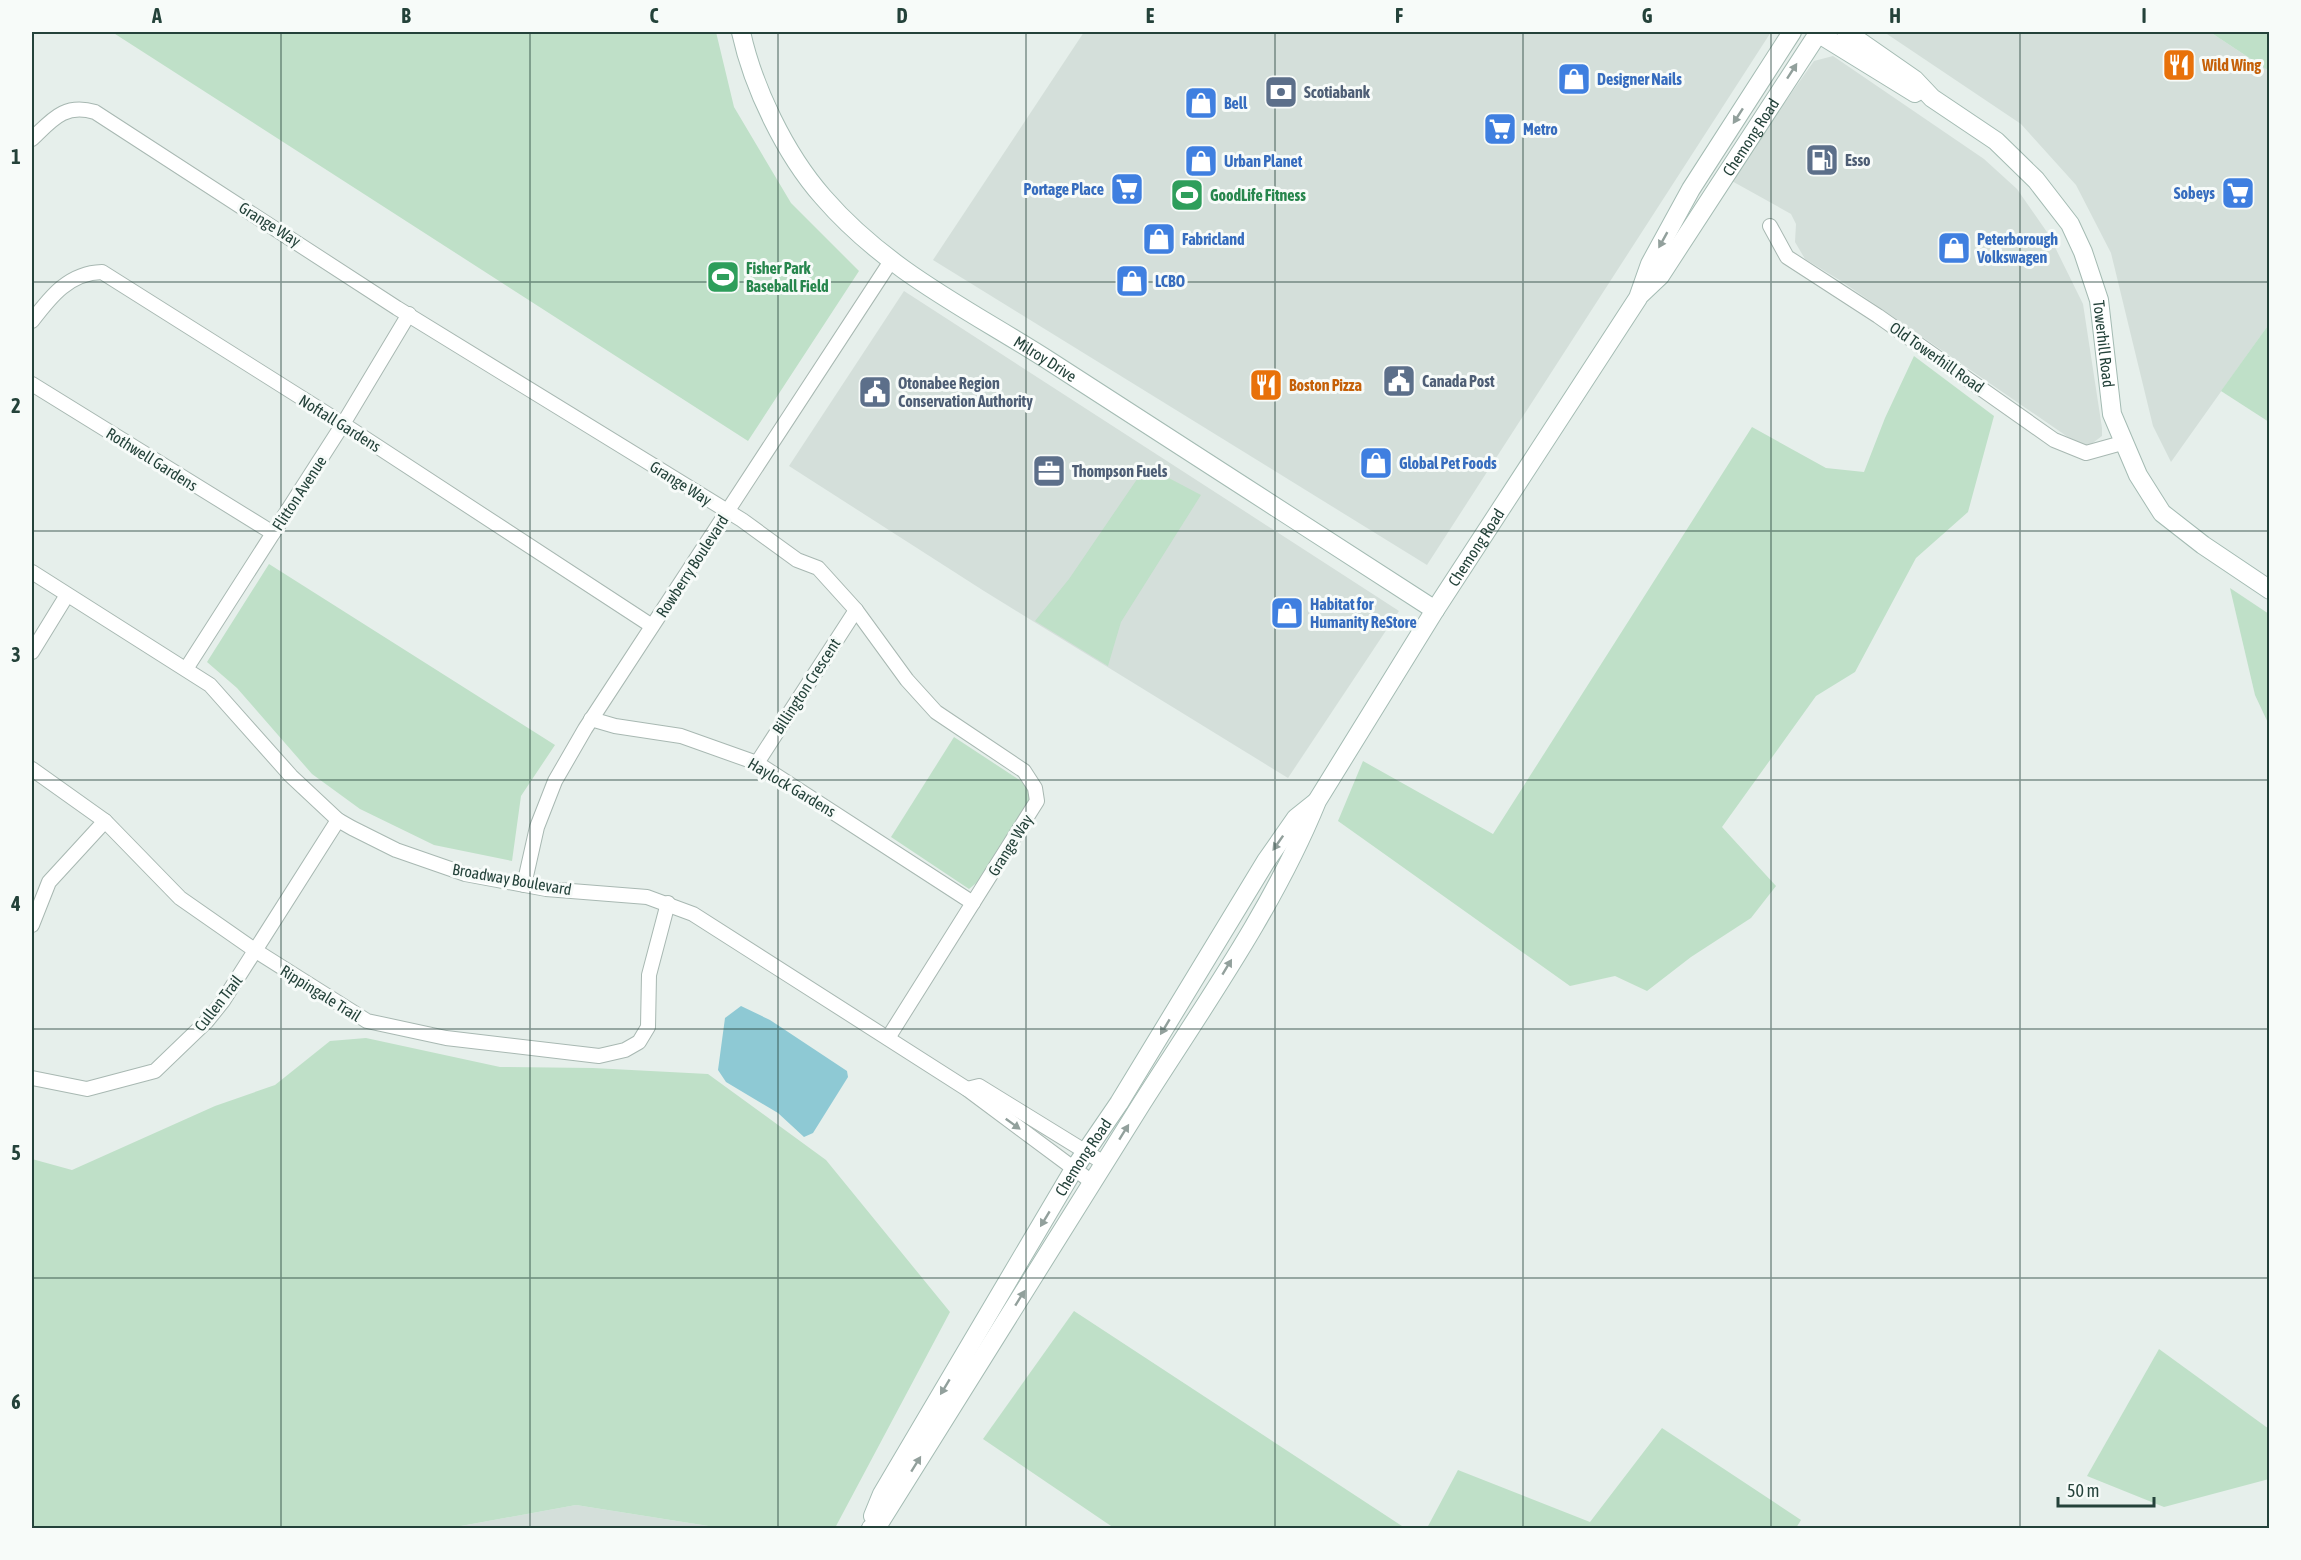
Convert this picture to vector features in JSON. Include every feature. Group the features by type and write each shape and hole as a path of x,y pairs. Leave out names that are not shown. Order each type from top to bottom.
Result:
{"main road":[{"name":"Milroy Drive","path":"741,32 748,62 776,127 821,196 864,239 918,282 1035,352 1435,609"},
{"name":"Chemong Road","path":"1638,298 1650,264 1692,189 1792,32"},
{"name":"Chemong Road","path":"870,1528 879,1522 1263,908 1306,828 1317,801 1435,609 1638,298 1660,276 1818,32"},
{"name":"Towerhill Road","path":"1818,32 1913,92 1932,98"},
{"name":"Towerhill Road","path":"1846,32 1915,80 1932,98 1996,141 2018,160 2070,224 2083,252 2099,300 2112,414 2122,443 2138,476 2162,513 2203,545 2270,590"},
{"name":"Chemong Road","path":"870,1528 882,1494 1074,1169 1119,1103 1266,861 1296,818 1317,801"}],"street":[{"name":"Grange Way","path":"32,139 62,113 81,108 94,112 409,315 727,513 742,519 797,560 818,568 856,610 908,680 936,712 1024,771 1035,788 1037,801 888,1038"},
{"name":"Old Towerhill Road","path":"1770,226 1787,257 1878,316 2054,441 2086,453 2122,443"},
{"name":"Rowberry Boulevard","path":"524,885 537,827 555,781 591,719 891,261"},
{"name":"Noftall Gardens","path":"32,321 67,282 90,272 102,272 343,424 652,626"},
{"name":"Flitton Avenue","path":"186,669 343,424 409,315"},
{"name":"Rothwell Gardens","path":"32,384 273,533"},
{"name":"Broadway Boulevard","path":"32,572 210,685 256,740 339,820 396,850 465,874 524,885 647,897 693,914 967,1089 1092,1182"},
{"path":"32,652 67,595"},
{"name":"Billington Crescent","path":"757,763 856,610"},
{"name":"Haylock Gardens","path":"591,719 615,726 681,736 757,763 974,903"},
{"name":"Rippingale Trail","path":"32,770 105,821 180,898 256,951 367,1022 446,1038 599,1056 625,1050 639,1042 648,1027 649,975 668,903"},
{"name":"Cullen Trail","path":"32,1077 87,1089 155,1071 207,1021 256,951 339,820"},
{"path":"32,925 49,882 105,821"},
{"name":"Broadway Boulevard","path":"967,1089 979,1086 1104,1163"}],"shaded area":[{"path":"1084,32 1771,32 1427,565 933,260"},
{"path":"1884,32 2210,32 2269,71 2269,324 2171,462 2153,426 2111,253 2076,185 2021,124"},
{"path":"1833,56 1984,159 2017,189 2049,235 2083,304 2102,428 2102,436 2090,445 2078,444 1841,281 1805,259 1795,242 1796,224 1791,214 1730,180 1814,61"},
{"path":"904,291 1399,611 1288,778 984,591 789,466"},
{"path":"576,1505 721,1528 450,1528"}],"green space":[{"path":"112,32 716,32 734,107 791,203 859,271 748,441"},
{"path":"2210,32 2269,32 2269,71"},
{"path":"2269,324 2269,422 2221,391"},
{"path":"1914,356 1994,416 1968,512 1916,558 1855,672 1816,696 1722,827 1776,886 1751,918 1691,957 1647,991 1615,976 1570,986 1338,821 1363,761 1493,834 1752,427 1826,468 1864,472 1885,418"},
{"path":"1146,466 1201,495 1121,622 1108,666 1035,621 1069,579"},
{"path":"269,564 555,745 521,796 512,861 434,845 360,809 312,774 237,688 207,662"},
{"path":"2230,588 2269,614 2269,725 2255,695"},
{"path":"954,737 1021,781 1031,791 1027,810 980,880 969,889 891,837"},
{"path":"366,1038 500,1067 593,1068 708,1074 826,1160 950,1312 835,1528 721,1528 576,1505 450,1528 32,1528 32,1159 72,1170 215,1106 275,1085 330,1041"},
{"path":"1074,1311 1405,1528 1114,1528 983,1439"},
{"path":"2159,1349 2269,1429 2269,1479 2164,1507 2087,1476"},
{"path":"1662,1428 1801,1520 1796,1528 1427,1528 1458,1470 1590,1522"}],"water":[{"path":"741,1006 770,1020 847,1071 848,1077 813,1133 804,1137 778,1113 726,1082 718,1070 725,1018"}],"place":[{"name":"Wild Wing","path":"2179,65"},
{"name":"Designer Nails","path":"1574,79"},
{"name":"Scotiabank","path":"1281,92"},
{"name":"Bell","path":"1201,103"},
{"name":"Metro","path":"1500,129"},
{"name":"Esso","path":"1822,160"},
{"name":"Urban Planet","path":"1201,161"},
{"name":"Portage Place","path":"1127,189"},
{"name":"Sobeys","path":"2238,193"},
{"name":"GoodLife Fitness","path":"1187,195"},
{"name":"Fabricland","path":"1159,239"},
{"name":"Peterborough Volkswagen","path":"1954,248"},
{"name":"Fisher Park Baseball Field","path":"723,277"},
{"name":"LCBO","path":"1132,281"},
{"name":"Canada Post","path":"1399,381"},
{"name":"Boston Pizza","path":"1266,385"},
{"name":"Otonabee Region Conservation Authority","path":"875,392"},
{"name":"Global Pet Foods","path":"1376,463"},
{"name":"Thompson Fuels","path":"1049,471"},
{"name":"Habitat for Humanity ReStore","path":"1287,613"}]}
